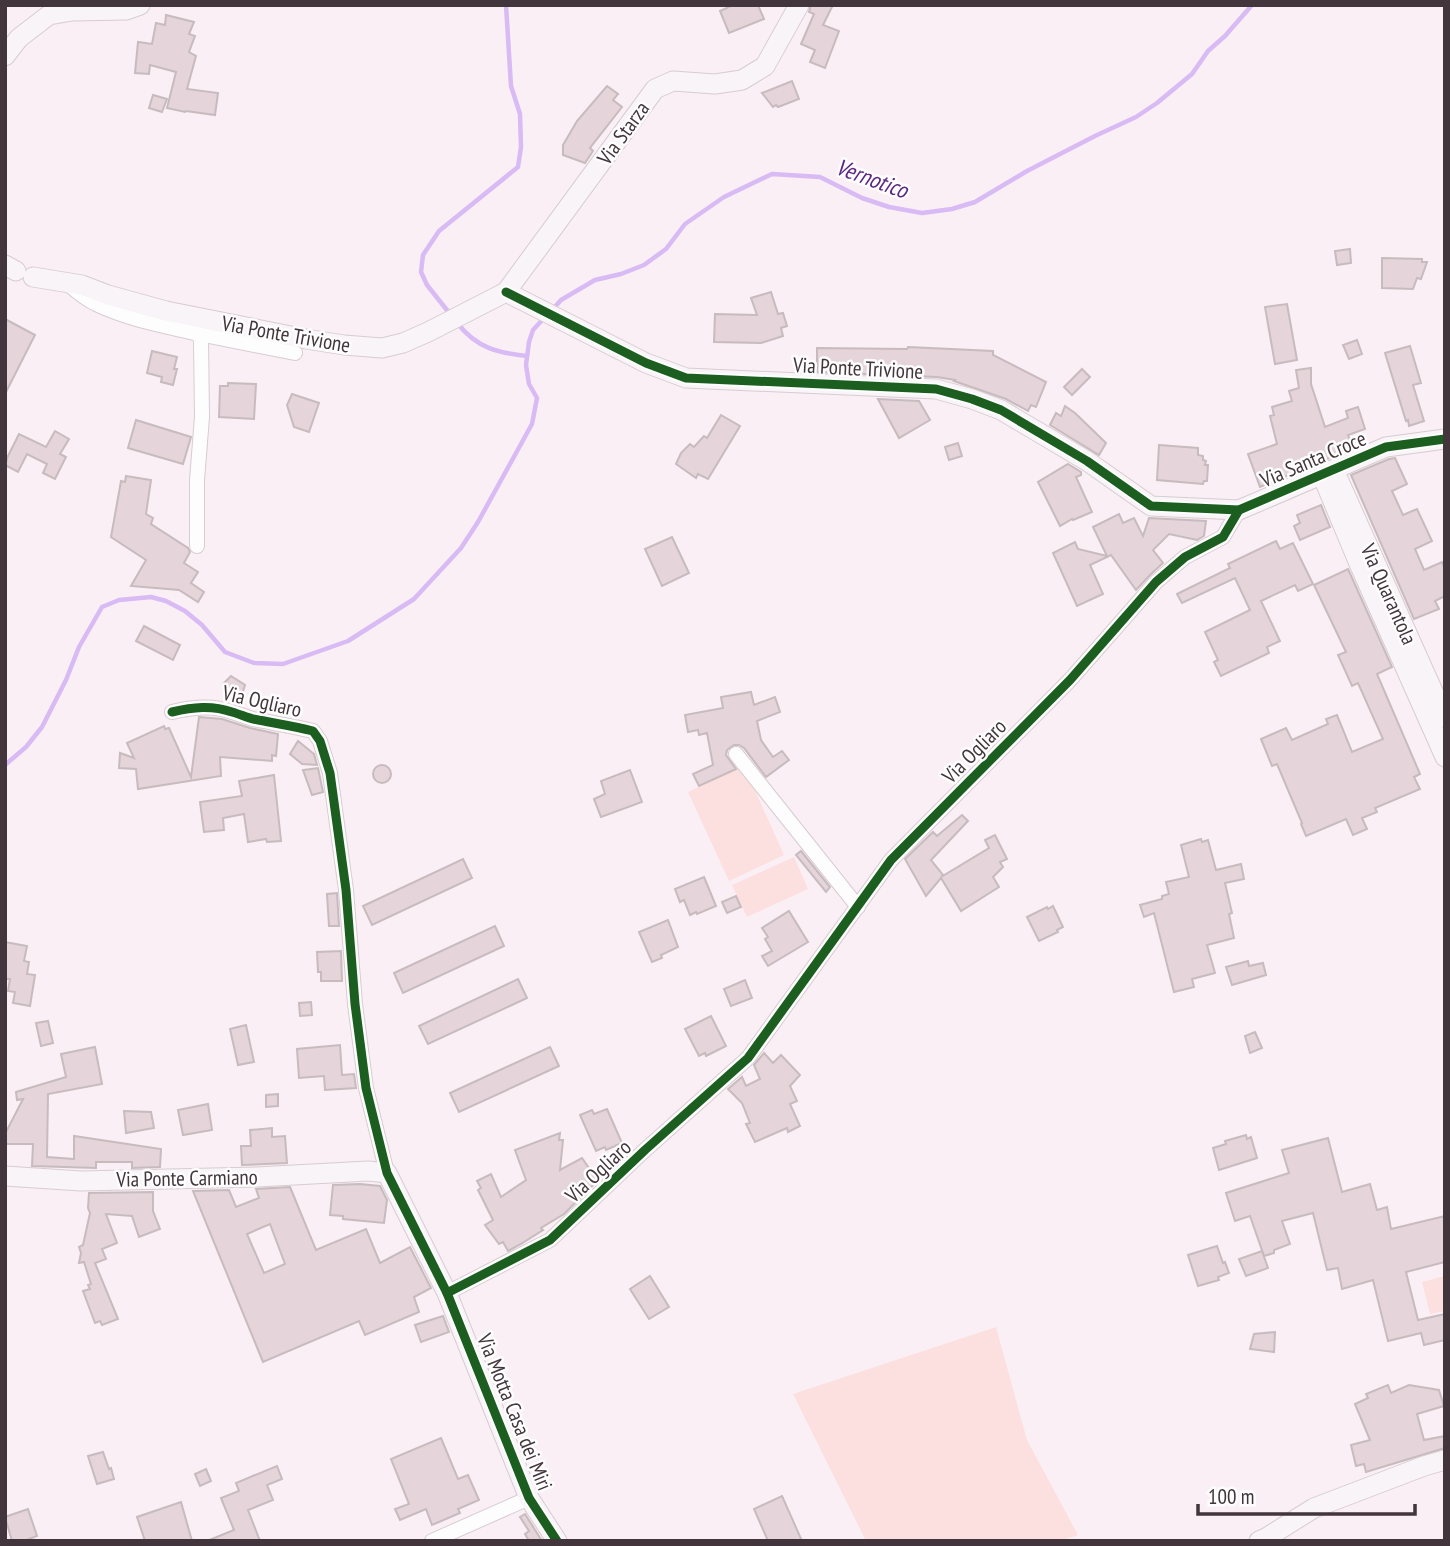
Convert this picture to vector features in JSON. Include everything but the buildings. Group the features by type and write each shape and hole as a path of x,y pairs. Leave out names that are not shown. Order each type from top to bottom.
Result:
{"street":[{"path":"5,56 12,37 49,15 72,11 126,10 140,5"},
{"name":"Via Starza","path":"506,292 655,89 673,81 715,84 743,80 765,66 799,5"},
{"name":"Via Ponte Trivione","path":"18,271 82,285 166,312 318,341 382,348 403,343 428,332 506,292 646,363 686,378 936,389 1001,410 1087,461 1151,506 1239,510"},
{"path":"65,282 98,305 135,318 295,353"},
{"path":"197,546 197,480 202,417 199,334"},
{"name":"Via Santa Croce","path":"1239,510 1386,447 1445,439"},
{"path":"1328,472 1360,566 1443,750"},
{"name":"Via Quarantola","path":"1328,472 1445,718"},
{"name":"Via Ogliaro","path":"172,712 193,707 229,710 251,718 313,731 320,741 330,773 346,890 355,1004 377,1172 447,1293 550,1240 748,1058 891,860 1070,680 1156,582 1185,557 1223,537 1239,510"},
{"path":"736,754 858,907"},
{"name":"Via Ponte Carmiano","path":"5,1177 80,1181 377,1172"},
{"name":"Via Motta Casa dei Miri","path":"447,1293 529,1498 557,1541"},
{"path":"1259,1541 1314,1508 1445,1460"},
{"path":"432,1541 529,1498"}],"shaded area":[{"path":"744,766 784,855 729,881 688,792"},
{"path":"794,857 808,889 747,917 732,885"},
{"path":"1445,1276 1445,1311 1430,1314 1422,1282"},
{"path":"996,1327 1027,1440 1078,1535 1059,1541 866,1541 793,1394"}],"waterway":[{"path":"450,314 427,285 421,272 423,255 439,231 518,167 521,147 520,114 511,86 506,5"},
{"name":"Vernotico","path":"553,309 561,300 595,280 644,265 666,249 685,224 724,197 772,174 820,177 862,198 889,207 922,213 952,209 975,202 1027,171 1136,117 1157,103 1192,74 1208,51 1252,5"},
{"path":"5,765 26,747 42,727 79,647 102,607 119,600 151,597 166,601 185,611 202,625 225,652 254,663 283,664 348,641 414,599 461,548 532,424 537,398 529,384 526,365 533,330 544,318"},
{"path":"458,324 473,339 489,348 527,356"}],"cycle path":[{"path":"506,292 646,363 686,378 936,389 972,399 1001,410 1087,461 1151,506 1239,510 1386,447 1445,439"},
{"path":"447,1293 550,1240 748,1058 891,860 1070,680 1156,582 1185,557 1223,537 1239,510"},
{"path":"172,712 217,708 253,719 313,731 320,741 330,773 346,890 355,1004 366,1088 387,1173 447,1293 529,1498 557,1541"}]}
